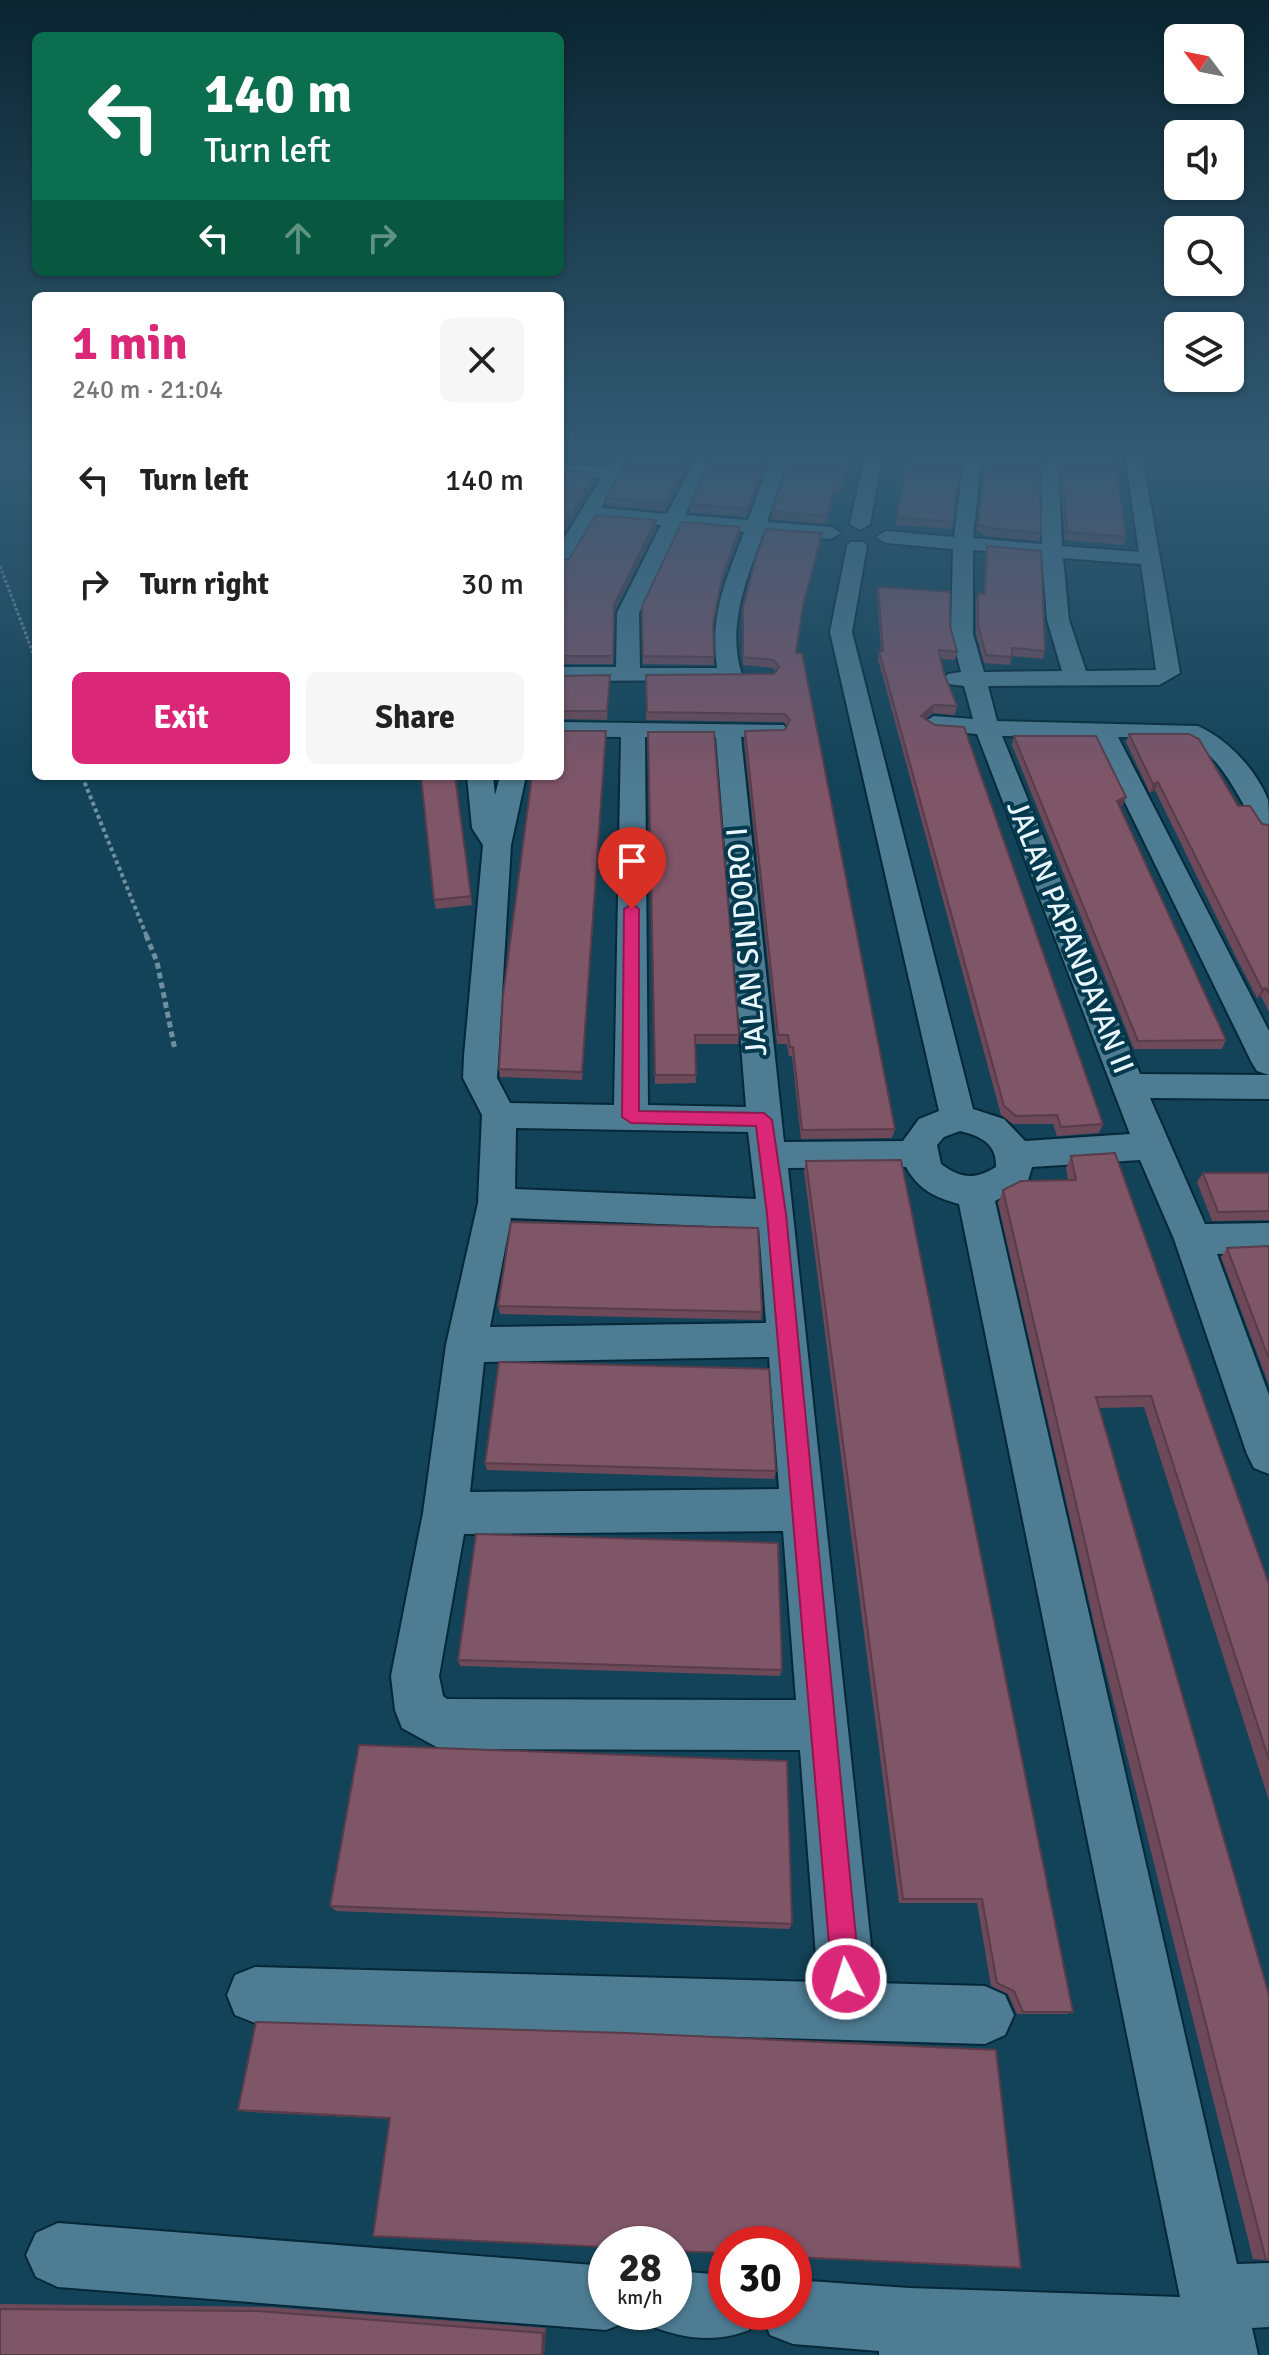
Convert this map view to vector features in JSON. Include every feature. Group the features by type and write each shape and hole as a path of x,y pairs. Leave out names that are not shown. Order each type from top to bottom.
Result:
{"street":[{"path":"628,675 628,613 652,565"},
{"path":"564,674 740,675 724,635 726,611 743,565"},
{"path":"853,565 841,632 958,1118"},
{"name":"JALAN PAPANDAYAN II","path":"963,565 965,678 1152,1146 1193,1239 1269,1454"},
{"path":"1053,565 1058,620 1076,678"},
{"path":"965,678 1159,678 1168,673 1151,565"},
{"path":"934,723 987,728 1189,731 1208,738 1226,755 1269,824"},
{"path":"564,729 775,730"},
{"name":"JALAN SINDORO I","path":"728,729 849,2011"},
{"path":"631,1117 633,730"},
{"path":"1102,730 1269,1063"},
{"path":"480,780 486,828 497,845"},
{"path":"512,780 497,845 480,1078 499,1115 496,1203 466,1345 445,1513 415,1676 420,1710 440,1724 823,1725"},
{"path":"1130,1086 1269,1087"},
{"path":"499,1115 631,1117 917,1154"},
{"path":"958,1118 984,1123 1005,1136 1016,1155 1014,1174 999,1188 975,1194 948,1188 927,1174 917,1154 920,1136 935,1123 958,1118"},
{"path":"1016,1155 1152,1146"},
{"path":"812,2316 910,2338 1231,2320 975,1194"},
{"path":"496,1203 776,1214"},
{"path":"1193,1239 1269,1238"},
{"path":"466,1345 786,1340"},
{"path":"445,1513 802,1510"},
{"path":"255,1995 985,2015"},
{"path":"58,2255 588,2297"}],"path":[{"path":"0,566 32,650"},
{"path":"84,780 157,962 175,1050"}],"building":[{"path":"564,565 634,565 614,604 613,656 564,656"},
{"path":"662,565 726,565 713,622 714,657 643,656 642,606"},
{"path":"754,565 814,565 803,605 796,653 802,653 895,1129 802,1130 793,1047 790,1047 788,1035 778,1035 745,731 785,730 790,720 785,714 647,712 646,675 774,674 779,667 774,660 743,657 743,607"},
{"path":"986,565 1042,565 1045,651 1012,648 1012,657 986,655 978,625 978,593 985,594"},
{"path":"878,587 950,592 950,626 957,652 939,650 943,671 957,706 934,705 921,716 935,725 964,727 1103,1124 1061,1127 1057,1115 1016,1116 1004,1106 879,651 883,651"},
{"path":"610,675 607,711 564,711 564,676"},
{"path":"564,731 606,731 582,1072 499,1069 503,996 531,780 564,780"},
{"path":"648,732 714,732 739,1035 695,1035 696,1075 655,1075"},
{"path":"1129,734 1189,734 1199,739 1238,806 1250,806 1262,824 1269,825 1269,994 1266,988 1262,989 1158,782 1153,784"},
{"path":"1014,736 1096,736 1126,797 1117,801 1226,1040 1138,1041"},
{"path":"421,780 456,780 471,896 434,900"},
{"path":"1115,1153 1269,1584 1269,1760 1151,1396 1096,1397 1269,1995 1269,2260 1266,2260 1104,1624 1003,1190 1021,1181 1076,1180 1071,1156"},
{"path":"901,1160 1073,2012 1023,2012 1014,1991 997,1983 982,1899 903,1899 806,1161"},
{"path":"1203,1173 1269,1173 1269,1211 1218,1212"},
{"path":"511,1222 758,1228 762,1312 498,1306"},
{"path":"1269,1246 1269,1359 1227,1248"},
{"path":"499,1362 769,1369 776,1471 485,1463"},
{"path":"476,1534 778,1543 782,1670 458,1660"},
{"path":"359,1745 787,1761 792,1924 330,1906"},
{"path":"256,2022 626,2033 996,2050 1021,2268 812,2258 812,2226 708,2226 708,2252 692,2252 692,2226 588,2226 588,2246 373,2236 390,2118 238,2110"},
{"path":"0,2309 257,2311 543,2333 542,2355 0,2355"}],"route":[{"path":"632,909 631,1117 764,1120 776,1214 846,1979"}]}
